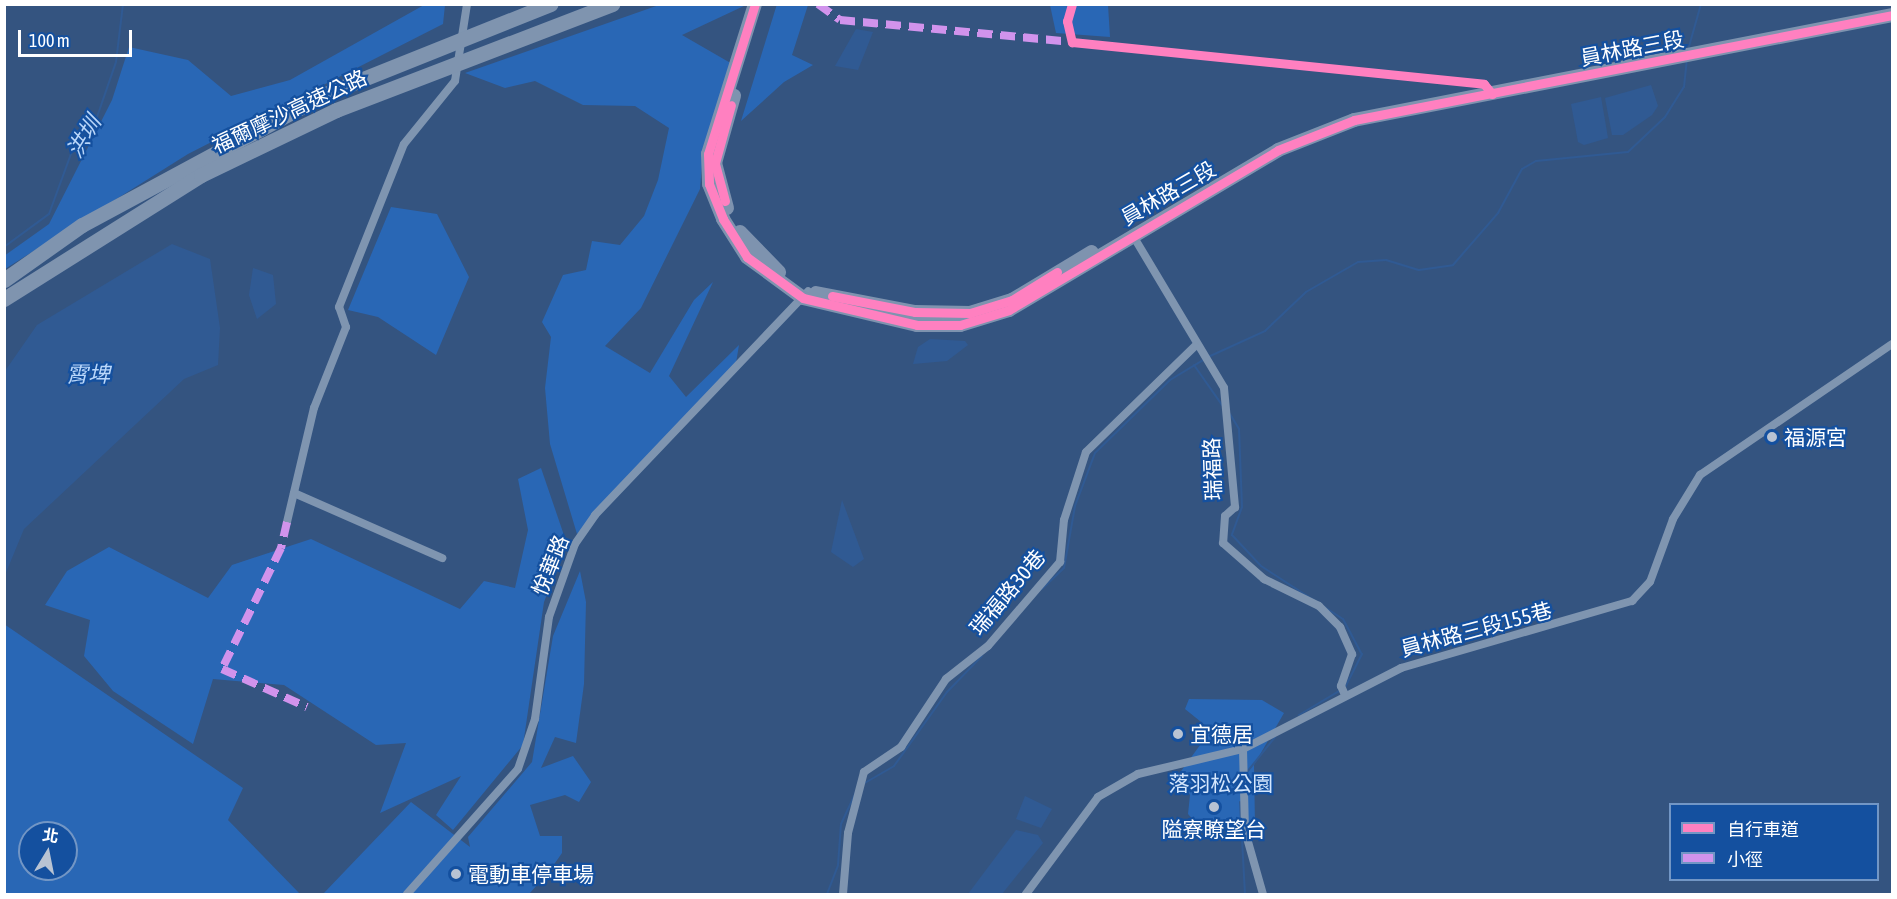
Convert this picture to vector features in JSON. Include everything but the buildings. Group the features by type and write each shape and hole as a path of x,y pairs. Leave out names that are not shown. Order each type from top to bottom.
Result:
{"highway":[{"name":"福爾摩沙高速公路","path":"4,280 82,225 323,95 551,4"},
{"name":"福爾摩沙高速公路","path":"4,299 211,170 347,105 612,4"}],"main road":[{"name":"員林路三段","path":"755,4 714,125 709,184 747,257 806,294 917,325 969,323 1039,296 1132,234 1278,150 1354,120 1893,15"},
{"name":"員林路三段","path":"764,4 715,163 730,217 745,240 774,269 806,294"}],"street":[{"path":"287,522 314,408 346,327 339,307 404,144 455,81 466,9"},
{"name":"瑞福路","path":"1132,234 1203,360 1224,388 1222,405 1229,423 1234,507 1225,516 1223,543 1264,579 1319,606 1340,627 1352,654 1343,691"},
{"name":"悅華路","path":"407,894 518,769 533,730 555,597 575,544 594,515 806,294"},
{"name":"員林路三段155巷","path":"1026,894 1098,797 1156,767 1243,748 1284,729 1343,691 1375,677 1471,645 1512,640 1632,601 1650,582 1673,519 1700,475 1893,344"},
{"name":"瑞福路30巷","path":"843,894 848,833 864,772 901,747 946,679 988,646 1060,562 1064,520 1086,452 1195,346"},
{"path":"294,493 442,558"},
{"path":"1243,748 1247,772 1245,831 1263,894"}],"green space":[{"path":"777,4 808,5 792,55 813,65 784,82 741,121"},
{"path":"424,5 445,5 443,24 188,154 5,269 4,256 49,224 112,100 129,47 188,60 231,96 290,80"},
{"path":"659,5 746,5 682,35 734,65 702,165 700,189 641,308 605,346 650,373 694,300 713,282 669,376 686,397 739,345 736,363 577,534 550,444 545,388 551,337 542,322 563,275 586,270 592,241 620,245 644,216 658,180 669,128 635,106 583,105 535,81 505,88 465,73"},
{"path":"1050,5 1108,5 1110,37 1056,33"},
{"path":"391,207 437,214 469,277 436,355 378,317 348,310"},
{"path":"541,468 567,544 544,602 523,745 453,830 436,815 461,776 380,813 406,743 376,745 284,685 213,679 193,744 113,691 84,656 90,620 45,605 67,571 109,547 208,598 232,565 311,539 460,609 484,581 515,588 528,530 518,479"},
{"path":"580,571 586,602 584,684 576,743 555,737 541,768 573,756 591,782 579,802 565,795 530,805 540,836 562,836 562,853 548,873 529,894 323,894 411,802 470,847 468,837 532,762 553,636"},
{"path":"4,624 243,788 228,820 300,894 5,894"},
{"name":"落羽松公園","path":"1189,699 1262,700 1284,713 1254,765 1255,825 1197,824 1188,814 1190,795 1179,774 1211,730 1185,709"}],"water":[{"path":"856,29 873,32 858,70 835,66"},
{"path":"1651,85 1658,106 1652,115 1623,135 1612,135 1605,98"},
{"path":"1601,97 1608,138 1584,145 1578,142 1571,104"},
{"name":"霄埤","path":"172,244 210,259 220,328 218,365 184,379 24,529 5,575 5,371 37,325"},
{"path":"253,268 273,275 276,304 257,319 249,295"},
{"path":"930,339 965,341 968,345 947,361 913,364 918,347"},
{"path":"842,500 864,559 853,567 831,552"},
{"path":"1025,796 1052,809 1041,828 1016,819"},
{"path":"1016,830 1038,835 1043,843 1002,894 968,894"}],"waterway":[{"name":"洪圳","path":"4,247 49,214 75,143 97,117 116,62 123,4"},
{"path":"1688,50 1701,4"},
{"path":"1208,357 1265,331 1306,292 1358,262 1386,260 1419,270 1453,265 1498,213 1522,169 1536,161 1628,152 1665,117 1684,87 1687,59"},
{"path":"1042,589 1064,568 1075,506 1095,453 1170,380 1203,360"},
{"path":"1194,365 1222,405"},
{"path":"1230,414 1239,429 1242,507 1232,535 1261,566 1343,619 1362,654 1345,687"},
{"path":"863,784 894,766 947,692 982,656"},
{"path":"1299,715 1341,690"},
{"path":"1247,772 1275,737"},
{"path":"827,894 838,865 841,824 857,790"},
{"path":"1240,802 1245,894"}],"marked path":[{"path":"818,4 840,20 1072,42"},
{"path":"287,522 281,548 222,669 307,707"}],"cycle path":[{"path":"755,4 708,154 709,184 723,219 747,257 803,298 917,325 960,325 1009,310 1278,150 1354,120 1892,15"},
{"path":"1072,4 1067,21 1072,42 1484,84 1492,94"},
{"path":"725,201 715,163 731,105"},
{"path":"832,296 915,312 970,313 1012,300 1057,272"}],"place":[{"name":"福源宮","path":"1772,437"},
{"name":"宜德居","path":"1178,734"},
{"name":"隘寮瞭望台","path":"1214,807"},
{"name":"電動車停車場","path":"456,874"}]}
